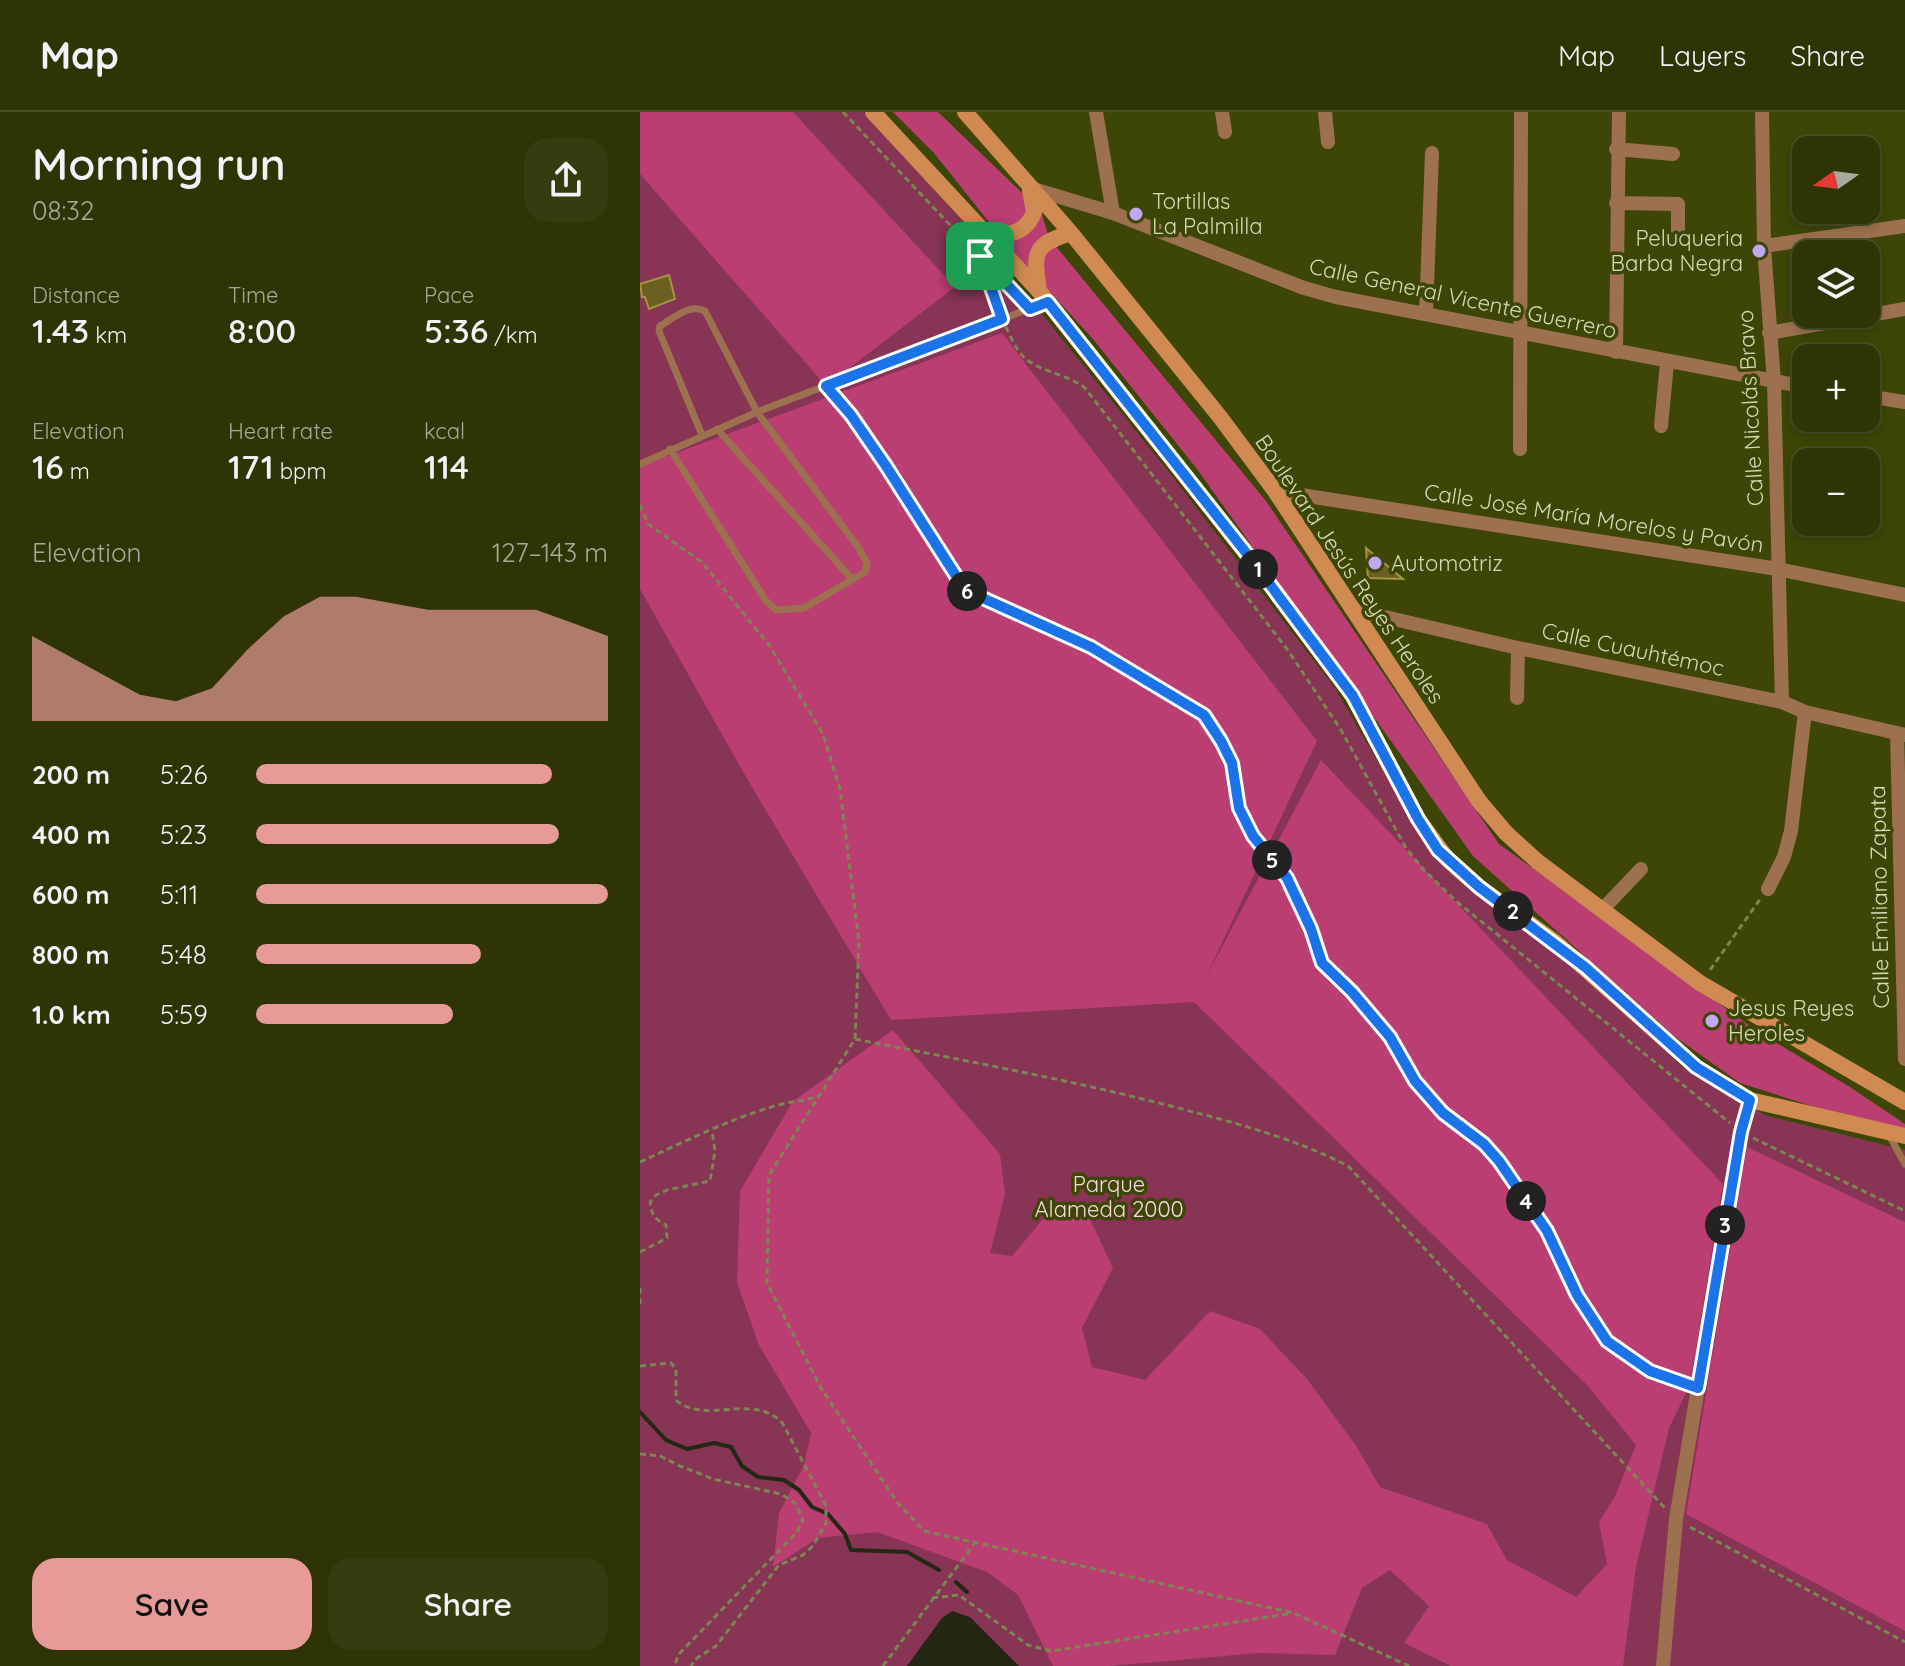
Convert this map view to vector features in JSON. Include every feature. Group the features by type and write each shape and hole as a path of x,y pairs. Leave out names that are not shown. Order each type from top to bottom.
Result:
{"main road":[{"path":"873,112 1043,297 1242,547 1353,696 1418,819 1438,850 1479,887 1585,967 1696,1067 1750,1100 1905,1136"},
{"name":"Boulevard Jesús Reyes Heroles","path":"965,112 1071,233 1275,491 1479,801 1506,833 1601,911 1700,983 1905,1102"},
{"path":"989,235 1009,235 1024,228 1031,220 1034,212 1030,188"},
{"path":"1043,297 1035,263 1038,249 1051,239 1071,233"}],"street":[{"path":"1096,112 1113,213"},
{"path":"1222,112 1225,132"},
{"path":"1325,112 1328,142"},
{"path":"1520,449 1521,112"},
{"path":"1616,352 1616,149 1619,112"},
{"name":"Calle Nicolás Bravo","path":"1762,112 1764,246 1774,382 1782,702"},
{"path":"1616,149 1673,154"},
{"path":"1426,314 1432,153"},
{"name":"Calle General Vicente Guerrero","path":"1030,188 1113,213 1304,288 1519,334 1792,385"},
{"path":"1616,203 1678,204 1678,235"},
{"path":"1764,246 1905,226"},
{"path":"1769,333 1905,309"},
{"path":"1661,426 1667,363"},
{"path":"1880,398 1905,402"},
{"name":"Calle José María Morelos y Pavón","path":"1275,491 1778,569 1905,595"},
{"name":"Calle Cuauhtémoc","path":"1351,609 1518,648 1782,702 1805,712 1901,734"},
{"path":"1517,698 1518,648"},
{"path":"1768,889 1784,857 1791,831 1805,712"},
{"name":"Calle Emiliano Zapata","path":"1901,734 1905,1059"},
{"path":"1601,911 1641,869"},
{"path":"1663,1666 1676,1519 1741,1132 1750,1100"}],"lane":[{"path":"640,464 757,412 1030,309 1043,297"},
{"path":"670,449 766,601 776,610 804,608 865,572 867,563 858,547 757,412 705,311 700,308 688,309 660,326 659,331 702,435"},
{"path":"717,429 853,580"},
{"path":"1887,1132 1905,1164"}],"path":[{"path":"843,112 1030,309"},
{"path":"980,256 1002,319 1025,359 1072,378 1085,388 1196,530 1287,649 1341,730 1391,822 1424,870 1456,901 1573,996"},
{"path":"826,386 851,415 886,466 965,590 1091,647 1204,715 1232,763 1239,808 1253,836 1287,878 1311,929 1322,963 1352,992 1390,1037 1415,1081 1443,1113 1484,1144 1499,1161 1547,1231 1577,1295 1607,1341 1650,1371 1698,1388"},
{"path":"640,505 648,524 702,562 769,645 823,734 840,789 859,942 855,1039 769,1175 767,1283 821,1388 897,1502 924,1531 1294,1613 1409,1666"},
{"path":"1700,983 1768,889"},
{"path":"855,1039 1102,1087 1231,1122 1326,1154 1348,1166 1676,1519 1905,1642"},
{"path":"640,1162 778,1105 799,1103 818,1096"},
{"path":"640,1252 667,1238 666,1225 652,1214 650,1202 656,1195 710,1181 715,1151 712,1130"},
{"path":"640,1288 640,1304"},
{"path":"640,1366 671,1363 676,1369 676,1400 683,1406 694,1410 753,1408 775,1416 783,1424 826,1506 826,1523 813,1546 803,1555 779,1565 716,1646 697,1658 691,1666"},
{"path":"640,1454 660,1456 713,1479 781,1494 795,1503 803,1520 797,1532 678,1655 675,1666"},
{"path":"883,1666 975,1542"},
{"path":"932,1598 959,1595 1028,1645 1051,1651 1294,1613"}],"green space":[{"name":"Parque Alameda 2000","path":"640,112 864,112 1006,269 1172,476 1335,688 1432,855 1581,967 1682,1067 1765,1115 1905,1150 1905,1666 640,1666"}],"shaded area":[{"path":"640,112 793,112 955,287 826,386 640,174"},
{"path":"893,112 938,112 1041,211 1049,238 1266,501 1499,844 1757,1031 1850,1087 1905,1124 1905,1128 1821,1109 1740,1083 1674,1036 1473,856 1197,469 1093,339 1008,246 934,153"},
{"path":"1002,333 1317,741 1206,977 1321,760 1723,1184 1690,1385 1669,1428 1636,1567 1623,1666 1451,1666 1404,1643 1429,1606 1390,1570 1362,1588 1335,1655 1259,1653 1109,1666 1053,1666 1018,1595 987,1572 877,1532 818,1538 773,1567 779,1513 804,1465 811,1433 759,1345 737,1283 740,1191 793,1101 893,1030 1000,1154 1005,1194 990,1253 1012,1256 1054,1206 1090,1219 1113,1268 1082,1328 1092,1367 1145,1380 1210,1311 1260,1329 1307,1379 1357,1447 1380,1487 1487,1524 1507,1560 1576,1597 1607,1564 1599,1522 1615,1496 1636,1445 1587,1385 1194,1002 891,1020 746,777 640,589 640,466"},
{"path":"1747,1147 1905,1222 1905,1631 1686,1514"},
{"path":"952,1611 970,1617 1019,1666 907,1666 942,1618"}],"building":[{"path":"669,275 675,299 649,309 645,297 642,297 640,284"},
{"name":"Automotriz","path":"1366,548 1403,579 1368,578"}],"waterway":[{"path":"640,1412 666,1440 687,1449 714,1443 731,1447 742,1466 758,1477 784,1480 799,1490 812,1507 828,1514 845,1534 851,1550 907,1552 939,1570"},
{"path":"956,1582 967,1592"}],"place":[{"name":"Tortillas La Palmilla","path":"1136,214"},
{"name":"Peluqueria Barba Negra","path":"1759,251"},
{"name":"Automotriz","path":"1375,563"},
{"name":"Jesus Reyes Heroles","path":"1712,1021"}],"route":[{"path":"980,256 1030,309 1048,302 1251,559 1353,696 1418,819 1438,850 1479,887 1585,967 1677,1052 1750,1100 1741,1132 1698,1388 1650,1371 1607,1341 1577,1295 1547,1231 1499,1161 1484,1144 1443,1113 1415,1081 1390,1037 1352,992 1322,963 1311,929 1287,878 1253,836 1239,808 1232,763 1204,715 1091,647 965,590 886,466 851,415 826,386 1002,319 980,256"}]}
